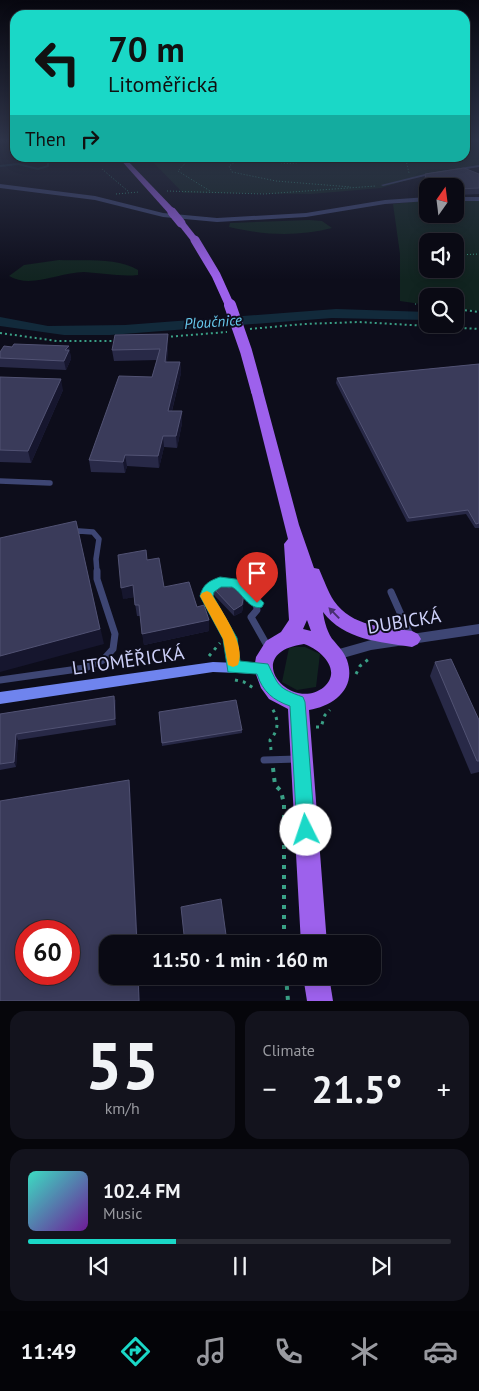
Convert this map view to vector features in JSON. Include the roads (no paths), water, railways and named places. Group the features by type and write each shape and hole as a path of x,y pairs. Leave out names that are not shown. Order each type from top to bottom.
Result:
{"main road":[{"path":"149,187 195,240 219,279 234,313 252,371 290,525 308,576 315,618 340,668 340,676 334,689 322,698 306,702 298,702 280,696 273,690 264,676 263,661 269,648 281,639 288,637 311,637 330,649"},
{"path":"288,637 296,625 298,614 290,525"},
{"path":"290,525 327,605 337,617 364,631 412,639"},
{"path":"298,702 313,935"},
{"path":"317,985 320,1001"}],"street":[{"path":"6,187 95,198 163,215 217,220 306,216 385,202 419,200"},
{"path":"464,199 479,199"},
{"name":"DUBICKÁ","path":"330,649 412,639 479,628"},
{"name":"LITOMĚŘICKÁ","path":"0,698 213,667 230,673 263,668"}],"lane":[{"path":"0,481 50,483"},
{"path":"0,680 85,668 103,660 113,649 115,634 97,580 96,559 99,539 93,532 79,531 61,535"},
{"path":"230,673 230,638 207,596 208,590 212,586 220,582 238,584 257,603 257,610 251,617 269,648"},
{"path":"391,592 412,639"},
{"path":"268,760 301,759"}],"water":[{"name":"Ploučnice","path":"336,309 419,312 419,320 332,318 110,335 64,335 0,326 0,317 48,326 125,325"}]}
